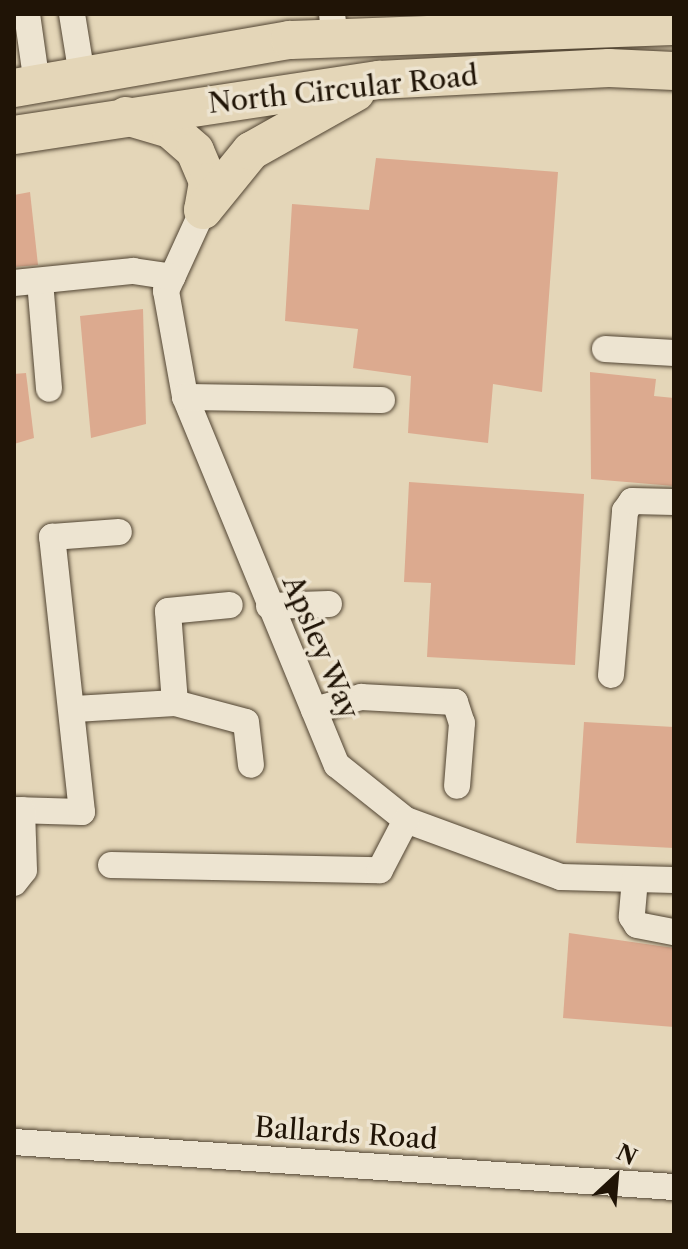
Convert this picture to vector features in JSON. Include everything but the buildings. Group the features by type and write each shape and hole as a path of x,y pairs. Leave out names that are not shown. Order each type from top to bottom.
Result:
{"highway":[{"name":"North Circular Road","path":"26,86 290,40 334,26 527,22 674,26"},
{"name":"North Circular Road","path":"14,135 120,115 379,80 609,68 674,71"},
{"path":"203,210 251,151 379,80"},
{"path":"120,115 170,129 195,151 208,182 203,210"}],"street":[{"path":"26,86 27,14"},
{"path":"72,14 82,76"},
{"name":"Apsley Way","path":"203,210 166,291 185,397 337,765 406,820 561,877 674,880"},
{"path":"14,283 133,271 173,277"},
{"path":"40,281 49,389"},
{"path":"605,349 674,353"},
{"path":"185,397 382,400"},
{"path":"611,675 625,511 632,501 674,502"},
{"path":"14,883 24,870 18,810 82,812 75,709 52,537 119,532"},
{"path":"269,606 329,604"},
{"path":"175,703 168,611 230,605"},
{"path":"314,710 361,697 455,702 462,723 457,786"},
{"path":"75,709 175,703 246,722 251,765"},
{"path":"111,865 380,870 406,820"},
{"path":"635,879 632,917 637,925 674,932"},
{"name":"Ballards Road","path":"14,1142 674,1187"}]}
